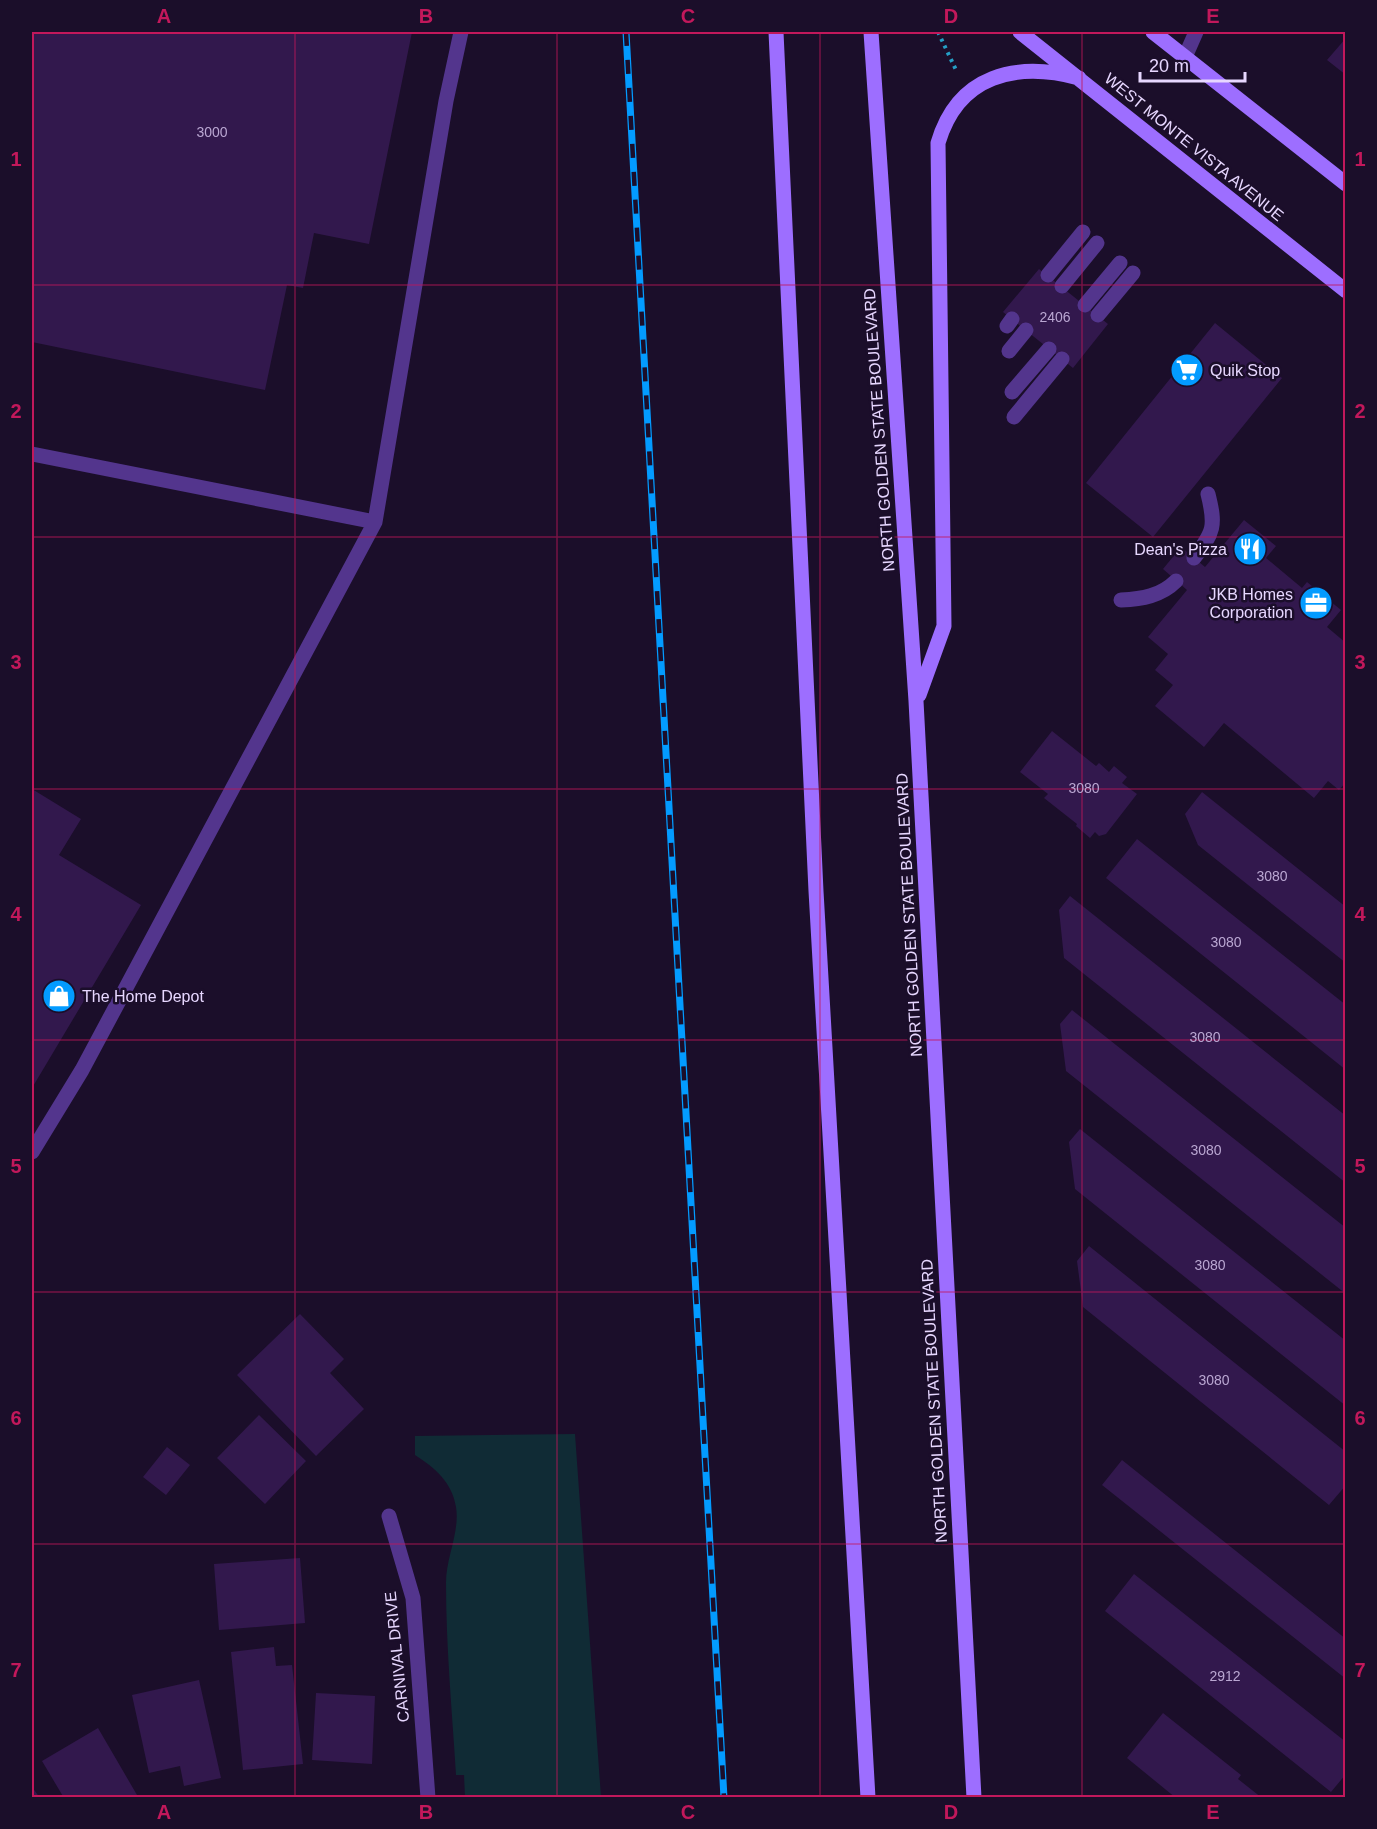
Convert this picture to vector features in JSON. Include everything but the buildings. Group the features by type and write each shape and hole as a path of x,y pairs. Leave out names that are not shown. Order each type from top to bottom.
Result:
{"main road":[{"path":"776,32 817,903 868,1797"},
{"name":"NORTH GOLDEN STATE BOULEVARD","path":"871,32 916,701 974,1797"},
{"name":"WEST MONTE VISTA AVENUE","path":"1020,32 1346,291"},
{"path":"1153,32 1346,184"},
{"path":"1168,32 1185,57"},
{"path":"916,701 944,626 938,144 946,122 959,103 970,92 992,80 1026,70 1049,71 1079,78"}],"street":[{"path":"32,1152 82,1070 375,522 442,125 461,32"},
{"path":"1185,57 1196,32"},
{"path":"1048,275 1083,232"},
{"path":"1062,286 1097,243"},
{"path":"1085,305 1120,263"},
{"path":"1098,315 1132,273"},
{"path":"1009,351 1026,330"},
{"path":"1012,392 1049,349"},
{"path":"1014,417 1062,359"},
{"path":"32,454 375,522"},
{"path":"1194,558 1210,537 1213,514 1208,494"},
{"path":"1121,600 1146,598 1169,588 1176,581"},
{"name":"CARNIVAL DRIVE","path":"389,1516 413,1599 428,1797"}],"path":[{"path":"938,32 960,78"}],"shaded area":[{"path":"575,1434 601,1797 465,1797 464,1775 456,1775 447,1631 446,1583 456,1526 456,1507 451,1490 442,1476 415,1455 415,1436"}],"railway":[{"path":"626,32 724,1798"}],"place":[{"name":"Quik Stop","path":"1187,370"},
{"name":"Dean's Pizza","path":"1250,549"},
{"name":"JKB Homes Corporation","path":"1316,603"},
{"name":"The Home Depot","path":"59,996"}]}
